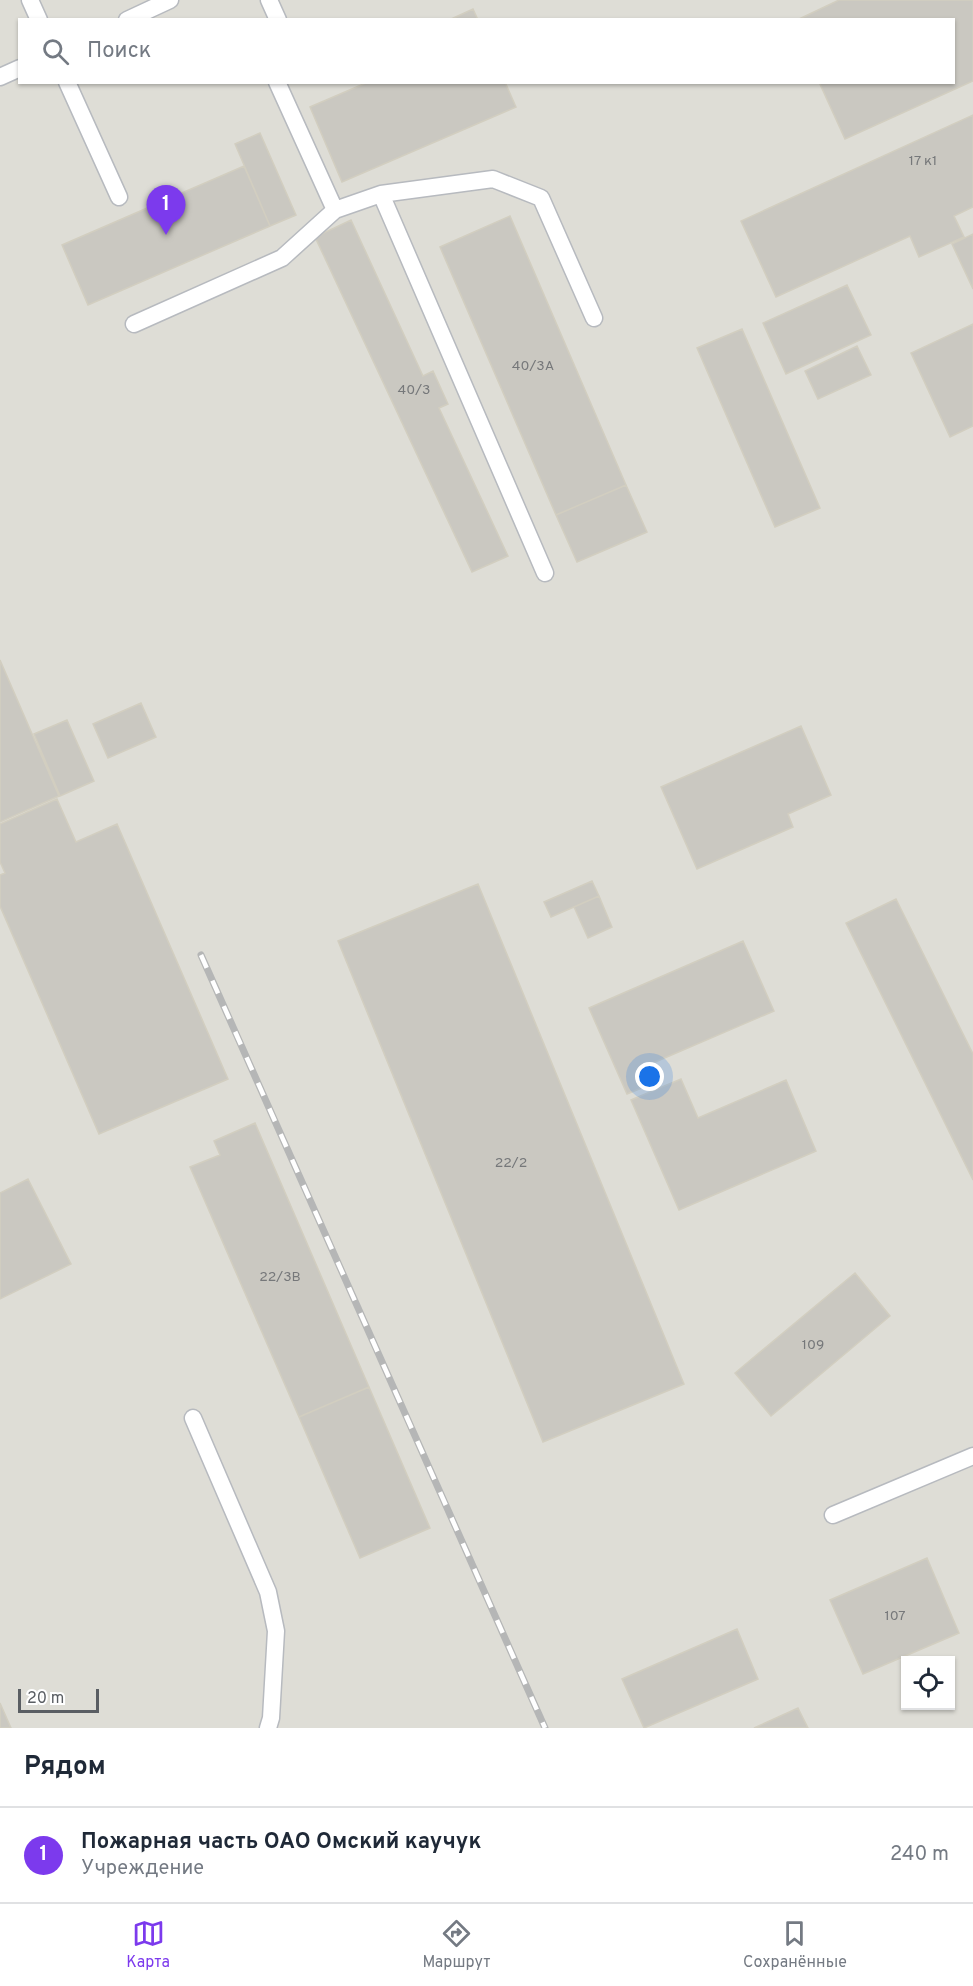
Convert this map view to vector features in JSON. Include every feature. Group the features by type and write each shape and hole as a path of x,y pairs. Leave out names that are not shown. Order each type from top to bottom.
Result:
{"lane":[{"path":"30,0 38,18"},
{"path":"131,18 170,0"},
{"path":"269,0 277,18"},
{"path":"0,77 18,69"},
{"path":"68,84 119,197"},
{"path":"278,84 335,210"},
{"path":"134,324 282,258 335,210 381,194 493,179 541,198 594,318"},
{"path":"381,194 545,573"},
{"path":"193,1418 268,1592 276,1631 271,1718 268,1728"},
{"path":"833,1515 973,1456"}],"shaded area":[{"path":"0,0 973,0 973,1728 0,1728"}],"building":[{"path":"839,0 973,0 973,81 845,139 820,84 955,84 955,18 801,18"},
{"path":"473,9 477,18 453,18"},
{"path":"363,84 506,84 516,107 342,182 310,107"},
{"path":"973,115 973,207 954,216 964,237 919,257 910,236 776,297 741,221"},
{"path":"260,133 296,215 270,226 235,144"},
{"path":"244,166 270,226 88,305 62,245"},
{"path":"510,216 626,485 556,515 440,247"},
{"path":"351,220 423,376 433,371 448,404 439,408 508,556 472,572 315,237"},
{"path":"973,234 973,289 952,244"},
{"path":"847,285 871,335 786,374 763,323"},
{"path":"973,324 973,426 950,437 911,353"},
{"path":"742,329 820,508 775,527 697,348"},
{"path":"857,346 871,375 818,399 805,371"},
{"path":"626,485 647,532 577,562 556,515"},
{"path":"0,660 59,796 0,822"},
{"path":"141,703 156,737 108,758 93,724"},
{"path":"67,720 94,781 60,796 34,734"},
{"path":"801,726 831,795 788,814 793,827 697,869 661,787"},
{"path":"57,799 76,842 117,824 228,1079 99,1134 0,906 0,875 5,873 0,862 0,824"},
{"path":"592,881 599,896 551,917 544,902"},
{"path":"478,884 684,1384 543,1442 338,941"},
{"path":"599,896 612,927 588,938 574,907"},
{"path":"896,899 973,1054 973,1180 846,923"},
{"path":"743,941 774,1011 646,1066 654,1083 627,1094 589,1008"},
{"path":"681,1079 698,1118 786,1080 816,1151 679,1210 631,1100"},
{"path":"255,1123 369,1387 299,1417 190,1167 220,1155 214,1141"},
{"path":"28,1179 71,1264 0,1299 0,1193"},
{"path":"855,1273 890,1316 771,1416 735,1373"},
{"path":"369,1387 430,1528 360,1558 299,1417"},
{"path":"927,1558 959,1633 863,1674 830,1600"},
{"path":"737,1629 758,1679 644,1728 622,1679"},
{"path":"0,1703 11,1728 0,1728"},
{"path":"798,1708 808,1728 754,1728"}],"railway":[{"path":"201,955 545,1728"}],"place":[{"name":"Пожарная часть ОАО Омский каучук","path":"166,235"}]}
